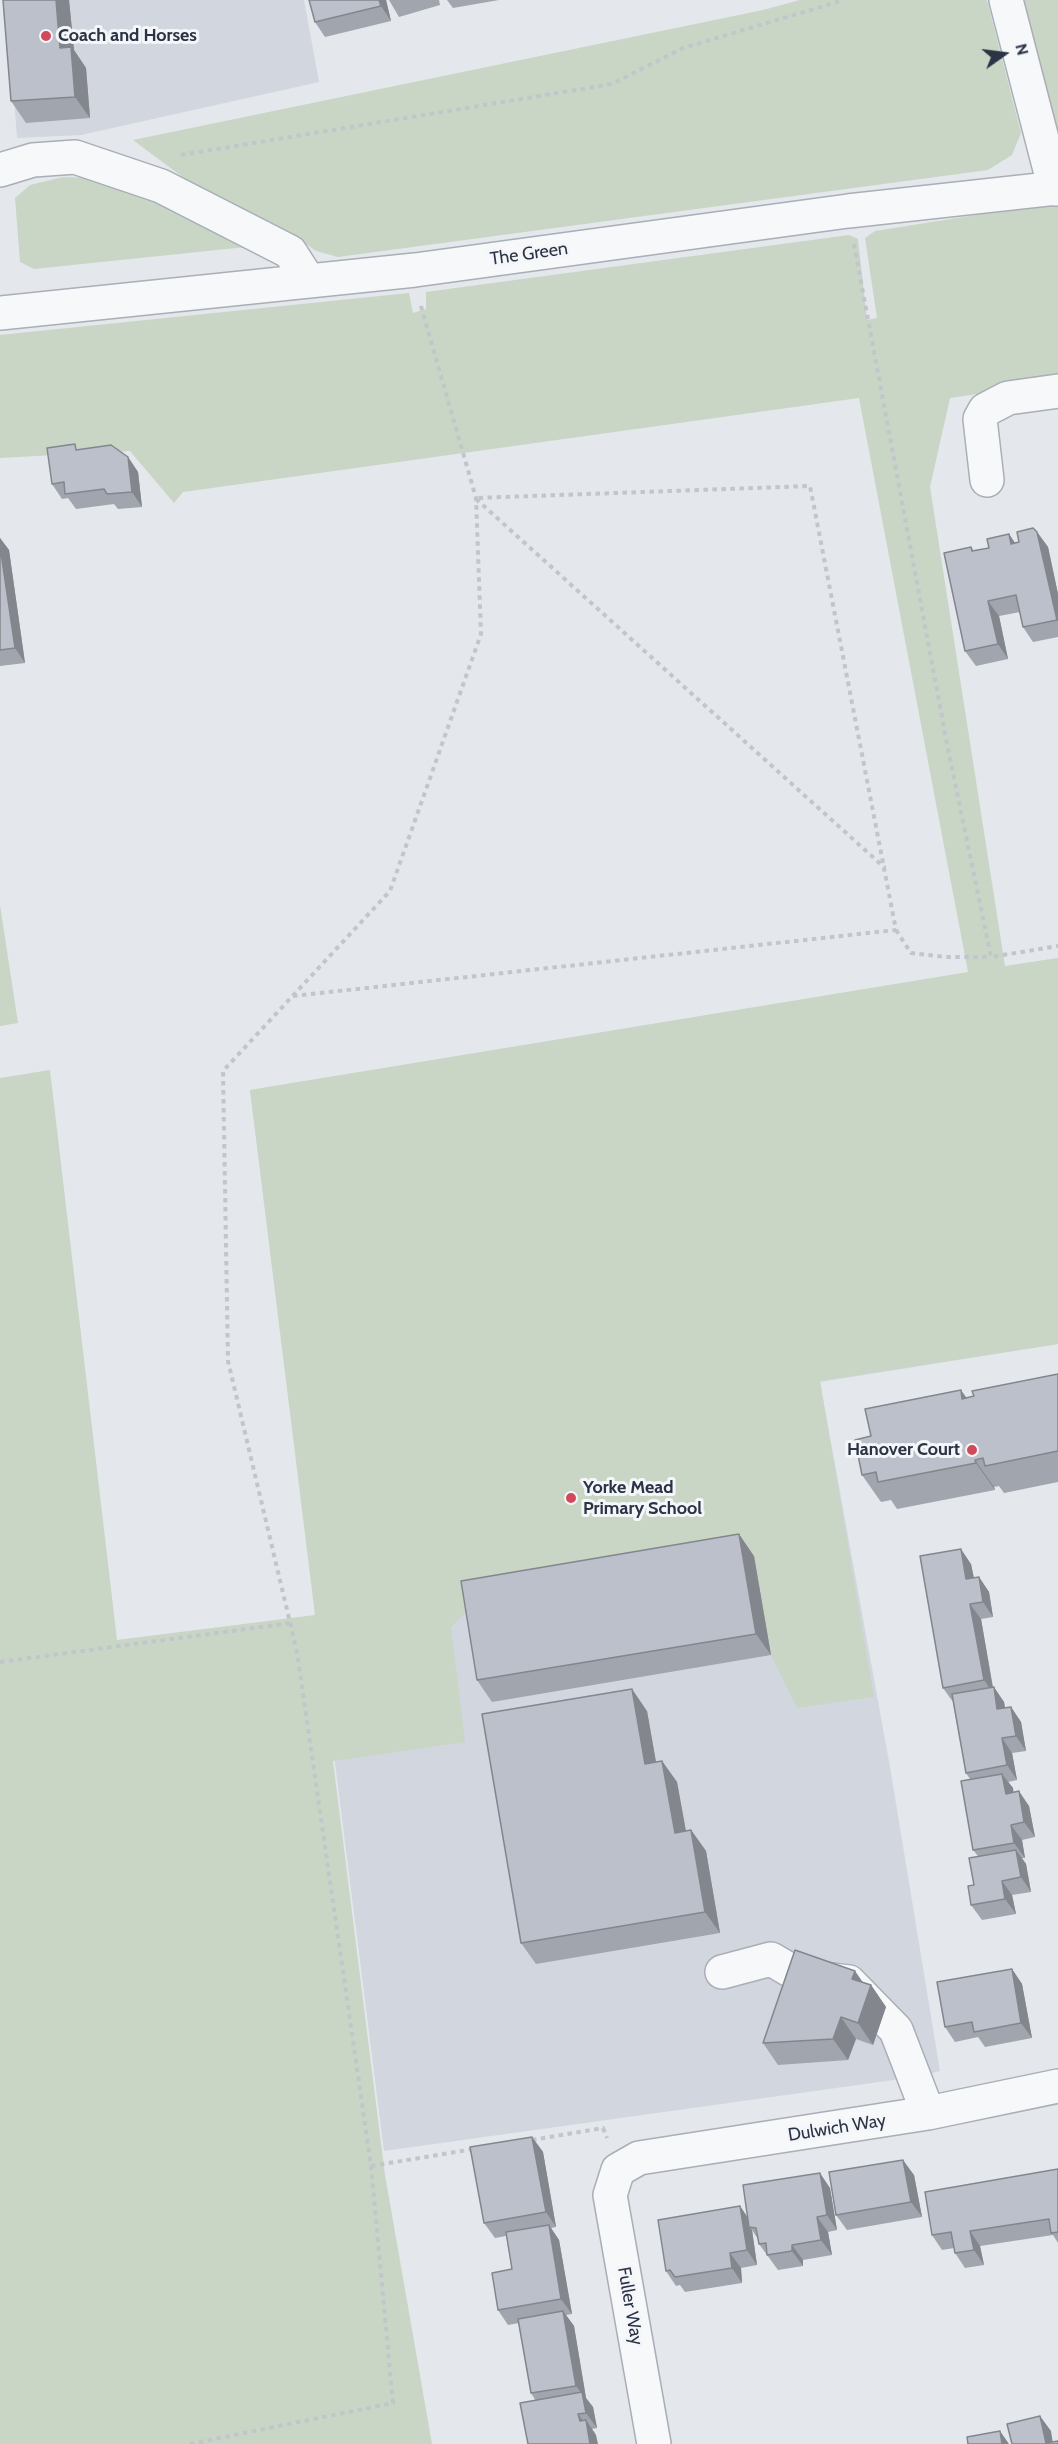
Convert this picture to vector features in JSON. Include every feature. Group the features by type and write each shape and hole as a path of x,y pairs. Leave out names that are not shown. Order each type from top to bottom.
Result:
{"street":[{"path":"1006,0 1056,188"},
{"path":"0,170 33,160 75,157 160,186 290,252 309,279"},
{"name":"The Green","path":"0,313 309,279 415,270 848,211 1056,188"},
{"path":"0,289 0,313"},
{"path":"987,480 980,419 986,410 1008,398 1058,392"},
{"path":"722,1972 771,1959 800,1976 849,1982 896,2030 928,2113"},
{"name":"Dulwich Way","path":"618,2170 639,2158 928,2113 1058,2086"},
{"name":"Fuller Way","path":"618,2170 610,2195 654,2444"}],"path":[{"path":"174,156 612,84 683,48 844,0"},
{"path":"848,211 945,732 991,957"},
{"path":"190,2444 393,2403 371,2166 297,1652 228,1360 223,1071 390,891 481,633 476,498 418,295 415,270"},
{"path":"476,498 810,486 896,930 911,953 945,957 991,957 1058,946"},
{"path":"476,498 885,868"},
{"path":"293,996 896,930"},
{"path":"0,1662 291,1623"},
{"path":"522,2142 603,2128 618,2170"},
{"path":"371,2166 476,2149"}],"shaded area":[{"path":"7,0 304,0 319,82 81,135 17,138"},
{"name":"Yorke Mead Primary School","path":"1058,958 1058,1344 820,1382 890,1767 940,2071 915,2077 384,2151 250,1090"}],"green space":[{"path":"800,0 987,0 1021,133 1012,155 988,170 338,257 316,251 302,241 200,190 133,140 763,10"},
{"path":"1021,0 1058,0 1058,136"},
{"path":"63,177 94,178 275,244 34,269 20,262 15,198 30,185"},
{"path":"1058,202 1058,382 950,398 930,487 1005,966 1058,958 1058,1344 820,1381 874,1697 797,1708 771,1655 753,1556 476,1602 451,1627 465,1742 333,1761 385,2175 432,2444 0,2444 0,1078 50,1070 117,1640 315,1615 250,1090 968,972 859,398 183,492 174,503 130,451 0,458 0,335 409,293 413,313 426,309 426,292 849,235 858,239 867,320 877,318 865,238 875,231"},
{"path":"0,905 18,1023 0,1026"}],"building":[{"name":"Coach and Horses","path":"3,0 56,0 60,48 71,47 75,97 11,101"},
{"path":"309,0 379,0 381,6 315,22"},
{"path":"75,444 76,450 111,445 128,457 132,492 107,494 104,489 65,494 64,482 52,484 47,448"},
{"path":"1033,528 1037,532 1057,620 1023,627 1016,595 988,601 998,644 965,651 944,553 971,547 972,551 989,548 987,539 1009,534 1011,544 1019,542 1017,532"},
{"path":"0,546 15,648 0,650"},
{"path":"1058,1374 1058,1451 985,1466 983,1458 975,1460 976,1463 878,1482 876,1472 862,1475 855,1440 871,1436 865,1409 961,1390 962,1399 974,1396 972,1391"},
{"path":"739,1534 756,1634 477,1680 461,1581"},
{"path":"961,1549 966,1579 979,1577 983,1602 970,1604 984,1680 943,1688 920,1556"},
{"path":"994,1687 997,1709 1011,1707 1016,1736 1002,1738 1007,1765 966,1773 952,1694"},
{"path":"632,1689 645,1764 662,1761 675,1833 691,1830 705,1912 521,1943 482,1714"},
{"path":"1002,1774 1006,1794 1019,1791 1024,1822 1011,1825 1014,1843 973,1850 961,1781"},
{"path":"1016,1850 1021,1877 1002,1881 1005,1899 971,1905 968,1886 974,1885 969,1858"},
{"path":"795,1950 855,1971 852,1979 871,1985 858,2023 841,2017 833,2039 763,2043"},
{"path":"1012,1969 1021,2023 974,2032 972,2022 945,2027 937,1982"},
{"path":"532,2137 546,2212 484,2223 470,2147"},
{"path":"903,2160 911,2202 836,2215 829,2172"},
{"path":"1058,2169 1058,2232 1051,2233 1049,2219 970,2231 974,2250 955,2253 951,2232 932,2235 925,2192"},
{"path":"820,2173 827,2215 817,2217 821,2240 792,2245 792,2251 767,2255 766,2243 759,2244 756,2228 749,2227 743,2185"},
{"path":"740,2206 747,2250 730,2253 732,2268 675,2277 670,2270 666,2271 658,2220"},
{"path":"549,2225 561,2299 498,2310 492,2273 512,2269 506,2232"},
{"path":"563,2311 576,2386 531,2393 518,2319"},
{"path":"582,2392 586,2413 578,2414 580,2421 586,2420 590,2444 528,2444 520,2403"},
{"path":"1040,2416 1046,2443 1058,2441 1058,2444 1012,2444 1007,2424"},
{"path":"1000,2431 1002,2444 968,2444 967,2437"}],"place":[{"name":"Coach and Horses","path":"46,36"},
{"name":"Hanover Court","path":"972,1450"},
{"name":"Yorke Mead Primary School","path":"571,1498"}]}
